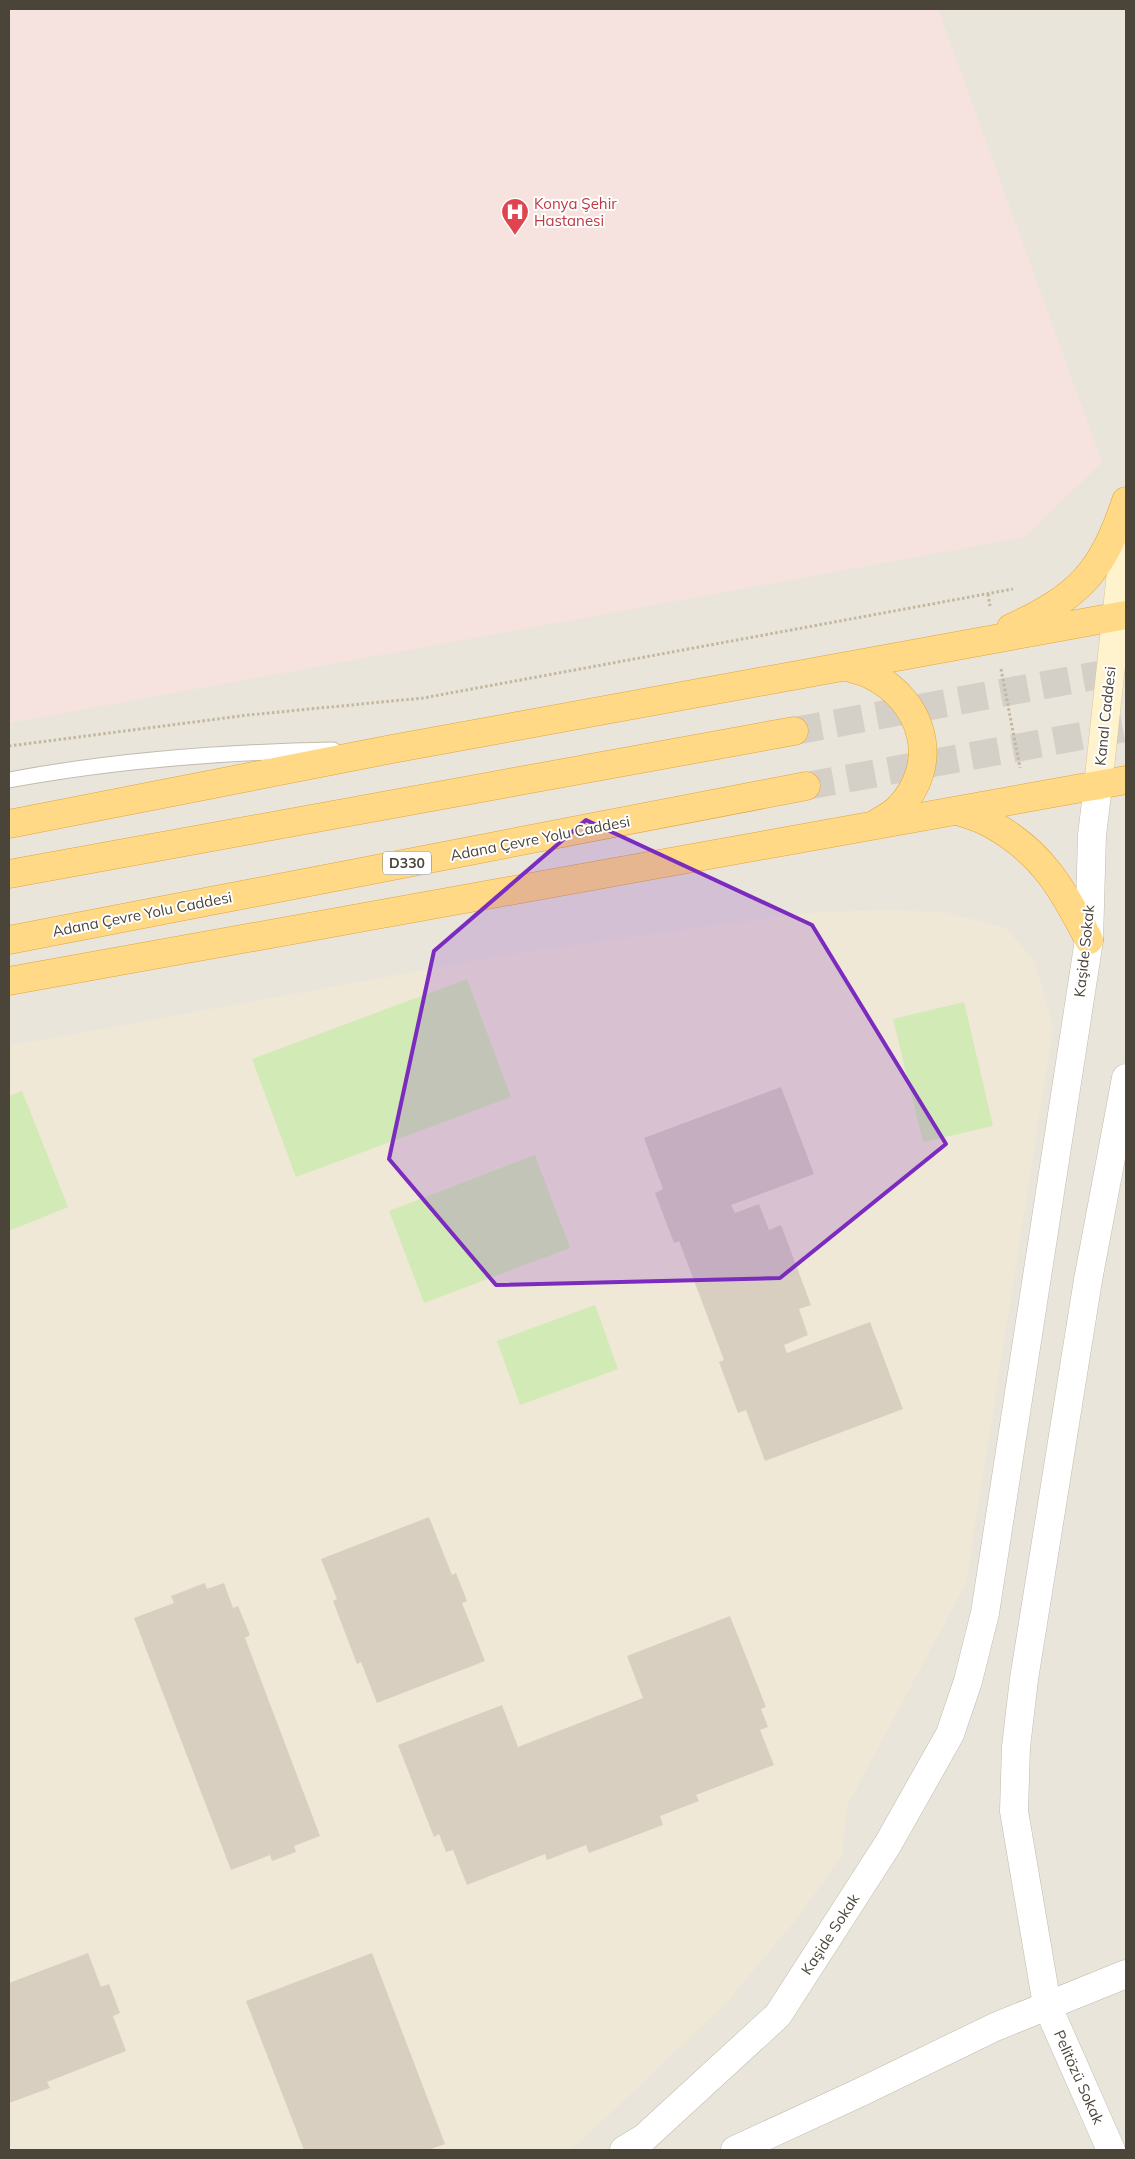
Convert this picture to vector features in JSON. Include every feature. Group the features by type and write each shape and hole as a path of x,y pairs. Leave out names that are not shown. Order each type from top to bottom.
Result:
{"highway":[{"path":"989,639 1042,613 1072,593 1087,578 1100,562 1110,543 1126,501"},
{"path":"9,824 392,749 1121,616"},
{"path":"847,667 869,674 886,685 902,700 916,718 922,736 923,756 919,776 911,793 897,810 875,825"},
{"path":"9,874 794,731"},
{"path":"9,980 1126,780"},
{"name":"Adana Çevre Yolu Caddesi","path":"9,940 806,786"},
{"path":"958,811 990,824 1020,843 1040,861 1073,908 1089,940"}],"main road":[{"name":"Kanal Caddesi","path":"1098,786 1121,616 1126,527"}],"street":[{"name":"Kaşide Sokak","path":"624,2150 644,2138 778,2015 888,1844 950,1734 968,1681 985,1613 1089,940 1092,836 1098,786"},
{"name":"Pelitözü Sokak","path":"1111,2150 1047,2005 1014,1811 1016,1748 1024,1679 1088,1280 1126,1078"},
{"path":"735,2150 861,2092 933,2056 1047,2005 1126,1974"}],"lane":[{"path":"9,780 134,761 215,754 392,749"}],"path":[{"path":"9,746 248,715 422,698 1015,589"},
{"path":"988,594 989,639 1026,799"}],"highlighted area":[{"path":"586,820 812,925 946,1144 780,1278 496,1285 389,1159 434,951"}],"shaded area":[{"path":"9,9 1126,9 1126,2150 9,2150"},
{"name":"Konya Şehir Hastanesi","path":"9,9 938,9 1102,462 1025,537 9,723"},
{"path":"883,910 945,912 1006,928 1035,961 1053,1028 966,1583 847,1806 842,1855 802,1912 727,2002 576,2146 565,2150 9,2150 9,1046 517,953 808,913"}],"green space":[{"path":"467,979 511,1097 296,1177 252,1059"},
{"path":"964,1002 993,1126 923,1142 893,1019"},
{"path":"22,1091 68,1207 9,1231 9,1096"},
{"path":"535,1155 570,1248 424,1303 389,1211"},
{"path":"595,1305 618,1369 520,1405 497,1341"}],"building":[{"path":"781,1087 814,1174 731,1205 735,1213 759,1204 769,1230 781,1225 811,1305 799,1309 808,1335 784,1345 787,1353 870,1322 903,1409 765,1461 746,1410 738,1413 719,1362 724,1360 679,1241 674,1243 655,1193 663,1189 644,1138"},
{"path":"429,1517 452,1575 456,1573 467,1601 462,1603 485,1661 377,1703 361,1662 357,1664 333,1601 337,1599 321,1559"},
{"path":"205,1583 207,1589 224,1583 233,1608 238,1606 250,1635 245,1638 320,1836 294,1846 296,1852 272,1861 270,1855 231,1870 134,1618 174,1603 171,1596"},
{"path":"730,1616 766,1707 761,1709 768,1727 760,1730 774,1765 696,1795 699,1801 660,1816 663,1825 589,1853 586,1845 547,1860 545,1854 467,1885 453,1850 446,1852 439,1834 434,1837 398,1745 502,1705 518,1747 643,1698 627,1656"},
{"path":"88,1953 101,1987 109,1984 120,2013 113,2016 126,2051 47,2082 50,2088 9,2103 9,1983"},
{"path":"372,1953 445,2144 428,2150 304,2150 246,2001"}],"tunnel":[{"path":"794,731 1126,670"},
{"path":"806,786 1126,728"}],"place":[{"name":"Konya Şehir Hastanesi","path":"515,236"}]}
